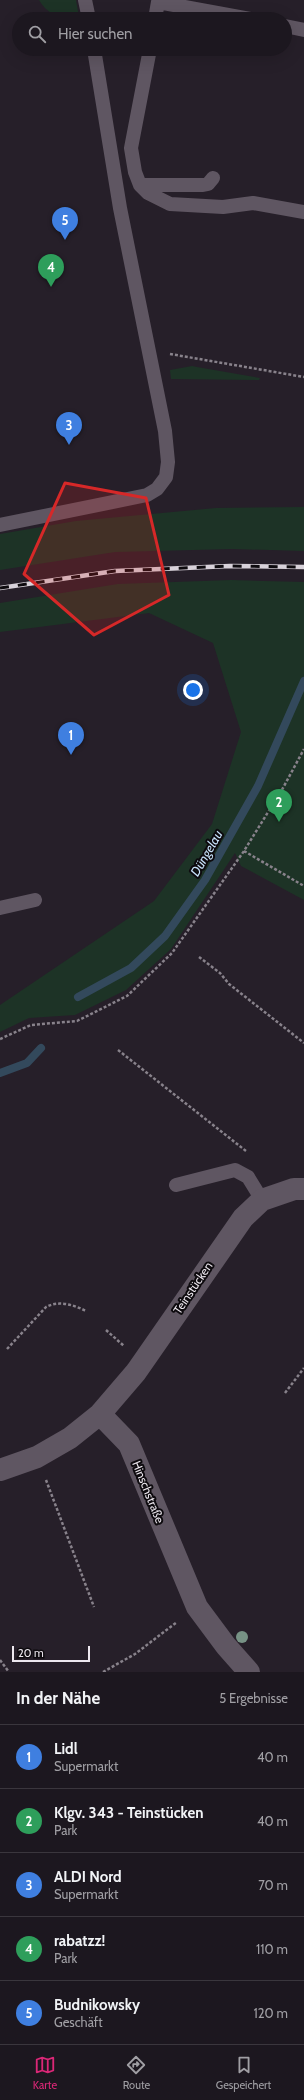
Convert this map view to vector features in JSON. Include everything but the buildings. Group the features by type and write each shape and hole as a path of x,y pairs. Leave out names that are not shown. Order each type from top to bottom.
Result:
{"street":[{"name":"Teinstücken","path":"100,1414 136,1372 243,1218 262,1200 294,1189 304,1189"},
{"path":"0,1470 37,1457 70,1438 100,1414"},
{"name":"Hinschstraße","path":"100,1414 129,1444 197,1607 226,1646 249,1672"}],"lane":[{"path":"85,0 88,12"},
{"path":"156,12 158,2 209,5 230,12"},
{"path":"292,27 304,30"},
{"path":"0,525 147,495 157,489 164,482 168,472 165,431 126,239 95,56"},
{"path":"149,56 131,148 135,172 140,185 148,193 170,204 223,207 253,203 304,212"},
{"path":"140,185 203,185 208,184 213,178"},
{"path":"0,908 35,900"},
{"path":"176,1185 235,1170 248,1177 262,1200"}],"path":[{"path":"148,350 304,377"},
{"path":"0,1039 31,1025 77,1021 127,996 172,953 244,851 283,788 304,749"},
{"path":"244,851 304,886"},
{"path":"199,957 220,973 229,984 304,1043"},
{"path":"118,1050 252,1156"},
{"path":"7,1350 46,1306 51,1304 72,1305 86,1311"},
{"path":"285,1393 304,1368"},
{"path":"37,1457 94,1606"},
{"path":"103,1672 135,1654 197,1607"},
{"path":"0,1660 8,1672"}],"highlighted area":[{"path":"65,483 146,498 169,595 94,635 24,574"}],"green space":[{"path":"39,0 76,0 78,12 50,12"},
{"path":"192,366 260,378 259,380 171,379 170,370"},
{"path":"304,507 304,551 232,549 115,552 0,570 0,534 76,521 216,508"},
{"path":"231,580 304,582 304,900 241,866 235,853 171,949 126,990 75,1015 29,1018 0,1032 0,1005 154,901 212,824 241,732 213,643 149,613 0,632 0,603 118,584"}],"waterway":[{"name":"Düngelau","path":"78,997 131,968 165,936 205,880 258,786 304,681"},
{"name":"Düngelau","path":"0,1073 27,1063 41,1048"}],"railway":[{"path":"0,588 115,571 230,566 304,567"}],"place":[{"name":"Budnikowsky","path":"65,240"},
{"name":"rabatzz!","path":"51,287"},
{"name":"ALDI Nord","path":"69,445"},
{"name":"Lidl","path":"71,755"},
{"name":"Klgv. 343 - Teinstücken","path":"279,822"}]}
